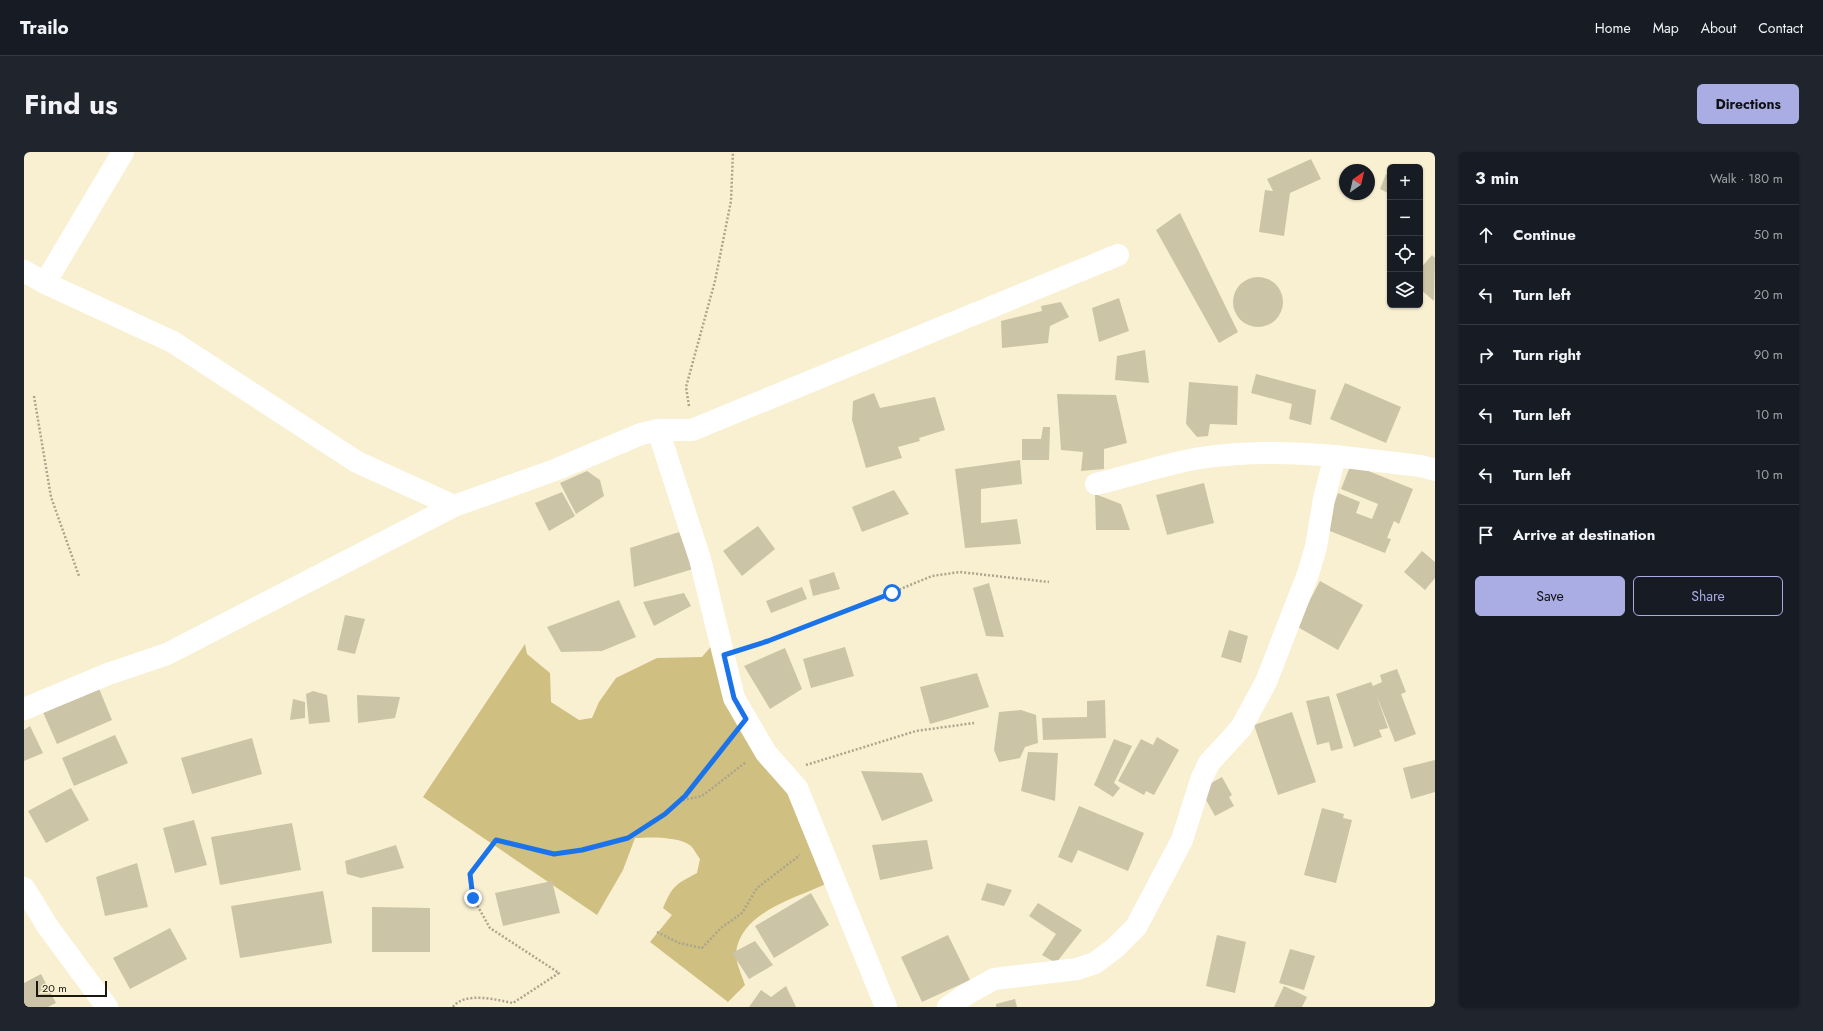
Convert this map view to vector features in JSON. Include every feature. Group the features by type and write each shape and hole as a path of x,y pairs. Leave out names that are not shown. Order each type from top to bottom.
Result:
{"street":[{"path":"45,283 123,152"},
{"path":"24,709 108,674 167,654 454,506 555,470 641,434 658,430 692,430 1118,255"},
{"path":"24,271 45,283 173,342 356,462 454,506"},
{"path":"658,430 700,559 734,698 763,748 797,788 886,1007"},
{"path":"1096,484 1200,458 1267,453 1302,453 1335,456 1420,466 1435,470"},
{"path":"948,1007 967,994 994,979 1078,969 1095,963 1116,948 1136,926 1182,840 1201,780 1209,763 1241,728 1266,682 1308,574 1316,547 1324,499 1335,456"},
{"path":"24,888 48,927 107,1007"}],"path":[{"path":"692,430 686,387 716,273 731,201 733,152"},
{"path":"34,396 51,497 80,576"},
{"path":"724,655 768,641 845,612 932,576 960,572 1049,582"},
{"path":"453,1007 456,1003 475,997 513,1003 559,973 490,928 473,898 470,874 496,840 554,854 582,850 628,838 665,814 679,801 746,719"},
{"path":"803,766 916,732 974,723"},
{"path":"679,801 702,796 763,748"},
{"path":"657,932 679,943 702,948 721,928 742,913 757,888 796,859 817,838"}],"shaded area":[{"path":"720,636 734,698 797,788 830,882 773,907 749,926 740,938 736,952 738,964 745,985 728,1002 650,942 672,915 663,908 672,890 679,883 697,873 700,859 691,846 679,840 672,839 656,837 635,838 623,870 597,915 423,797 525,644 527,654 550,673 551,702 579,720 592,718 599,702 616,678 657,658 702,657"}],"building":[{"path":"1311,159 1321,179 1290,193 1284,236 1259,232 1265,190 1273,191 1267,179"},
{"path":"1386,174 1387,192 1380,189"},
{"path":"1180,213 1238,332 1219,343 1156,230"},
{"path":"1432,255 1435,258 1434,301 1423,292 1423,266"},
{"path":"1253,277 1263,277 1276,284 1283,297 1283,307 1276,320 1263,327 1253,327 1244,323 1237,316 1233,307 1233,297 1237,288 1244,281"},
{"path":"1119,298 1129,331 1099,342 1092,308"},
{"path":"1061,302 1069,317 1050,326 1048,343 1002,348 1001,321 1042,311 1041,306"},
{"path":"1145,350 1149,383 1115,380 1117,356"},
{"path":"1256,374 1316,390 1311,425 1289,419 1292,404 1251,393"},
{"path":"1189,382 1238,386 1237,425 1210,424 1208,436 1197,437 1186,424"},
{"path":"1345,383 1401,407 1386,443 1330,419"},
{"path":"874,393 880,408 935,397 945,430 919,438 920,441 898,447 902,458 866,468 852,420 853,401"},
{"path":"1057,394 1116,395 1127,443 1104,449 1104,469 1081,471 1083,452 1061,450"},
{"path":"1043,427 1050,427 1049,460 1022,460 1022,439 1041,439"},
{"path":"1020,460 1022,484 981,489 981,523 1017,519 1021,544 965,548 955,469"},
{"path":"1351,464 1413,489 1399,524 1394,521 1387,538 1391,539 1385,553 1325,529 1338,493 1360,502 1356,513 1372,519 1378,504 1341,489"},
{"path":"587,471 600,480 604,496 576,514 560,483"},
{"path":"1204,483 1214,523 1167,535 1156,495"},
{"path":"894,490 909,514 862,532 852,507"},
{"path":"562,492 575,516 549,531 535,503"},
{"path":"1095,494 1121,504 1130,530 1096,530"},
{"path":"758,526 775,549 742,576 723,551"},
{"path":"679,532 693,569 634,587 630,548"},
{"path":"1422,551 1435,562 1435,578 1425,590 1404,572"},
{"path":"834,572 840,589 813,596 809,580"},
{"path":"1320,581 1363,605 1338,650 1296,626"},
{"path":"989,583 1004,637 986,636 973,588"},
{"path":"802,587 807,599 771,613 766,601"},
{"path":"684,593 691,606 654,626 643,602"},
{"path":"619,600 636,637 602,651 561,652 547,627"},
{"path":"345,615 365,619 355,654 337,650"},
{"path":"1229,630 1248,636 1241,663 1221,657"},
{"path":"845,647 854,676 811,688 803,659"},
{"path":"785,648 802,689 770,709 744,666"},
{"path":"1397,669 1406,692 1401,694 1416,734 1395,742 1376,694 1388,728 1379,730 1382,737 1354,747 1336,694 1371,682 1373,686 1382,682 1380,675"},
{"path":"977,673 989,707 930,724 920,687"},
{"path":"98,686 112,720 57,744 42,710"},
{"path":"313,691 327,695 330,722 309,724 306,694"},
{"path":"357,695 400,697 395,718 358,723"},
{"path":"1329,696 1343,748 1331,751 1329,742 1317,745 1306,701"},
{"path":"293,699 305,702 305,718 290,720"},
{"path":"1105,700 1106,738 1043,740 1042,718 1087,717 1087,701"},
{"path":"1021,710 1036,715 1038,743 1025,747 1020,758 999,762 994,750 999,712"},
{"path":"1292,712 1316,782 1278,795 1254,725"},
{"path":"30,726 43,753 24,761 24,730"},
{"path":"115,735 128,763 74,786 62,758"},
{"path":"1157,737 1179,750 1154,795 1146,791 1144,795 1118,781 1141,739 1153,745"},
{"path":"252,738 262,774 192,794 181,758"},
{"path":"1114,739 1132,746 1114,783 1120,788 1113,797 1094,785"},
{"path":"1028,752 1058,753 1055,801 1021,791"},
{"path":"1435,760 1435,792 1411,799 1403,768"},
{"path":"861,771 922,773 933,801 882,821"},
{"path":"1222,777 1232,795 1229,797 1234,806 1215,816 1200,789"},
{"path":"71,788 89,820 46,843 28,811"},
{"path":"1079,806 1144,833 1128,871 1078,850 1072,863 1058,857"},
{"path":"1322,808 1344,814 1343,818 1352,820 1336,883 1304,875"},
{"path":"194,820 207,865 175,873 163,828"},
{"path":"292,823 301,870 220,885 211,837"},
{"path":"927,840 933,869 880,880 872,845"},
{"path":"396,845 404,868 361,878 347,874 345,861"},
{"path":"137,863 148,907 105,916 96,877"},
{"path":"552,881 560,913 503,926 495,893"},
{"path":"987,883 1012,890 1004,906 981,900"},
{"path":"323,891 332,943 240,958 231,906"},
{"path":"811,893 829,925 774,958 755,926"},
{"path":"1038,903 1082,930 1056,963 1042,955 1056,934 1029,916"},
{"path":"372,907 430,908 430,952 372,952"},
{"path":"170,928 187,959 130,989 113,958"},
{"path":"948,935 970,980 922,1002 901,957"},
{"path":"1217,935 1246,942 1235,993 1206,986"},
{"path":"755,941 773,965 749,979 732,953"},
{"path":"1290,949 1315,956 1304,990 1279,983"},
{"path":"41,974 56,1003 48,1007 24,1007 24,983"},
{"path":"786,986 796,1007 749,1007 761,990 771,997"},
{"path":"1284,986 1307,997 1302,1007 1274,1007"},
{"path":"1015,999 1017,1007 996,1007 996,1004"}],"route":[{"path":"473,898 470,874 496,840 554,854 582,850 628,838 665,814 685,796 746,719 734,698 724,655 768,641 892,593"}]}
